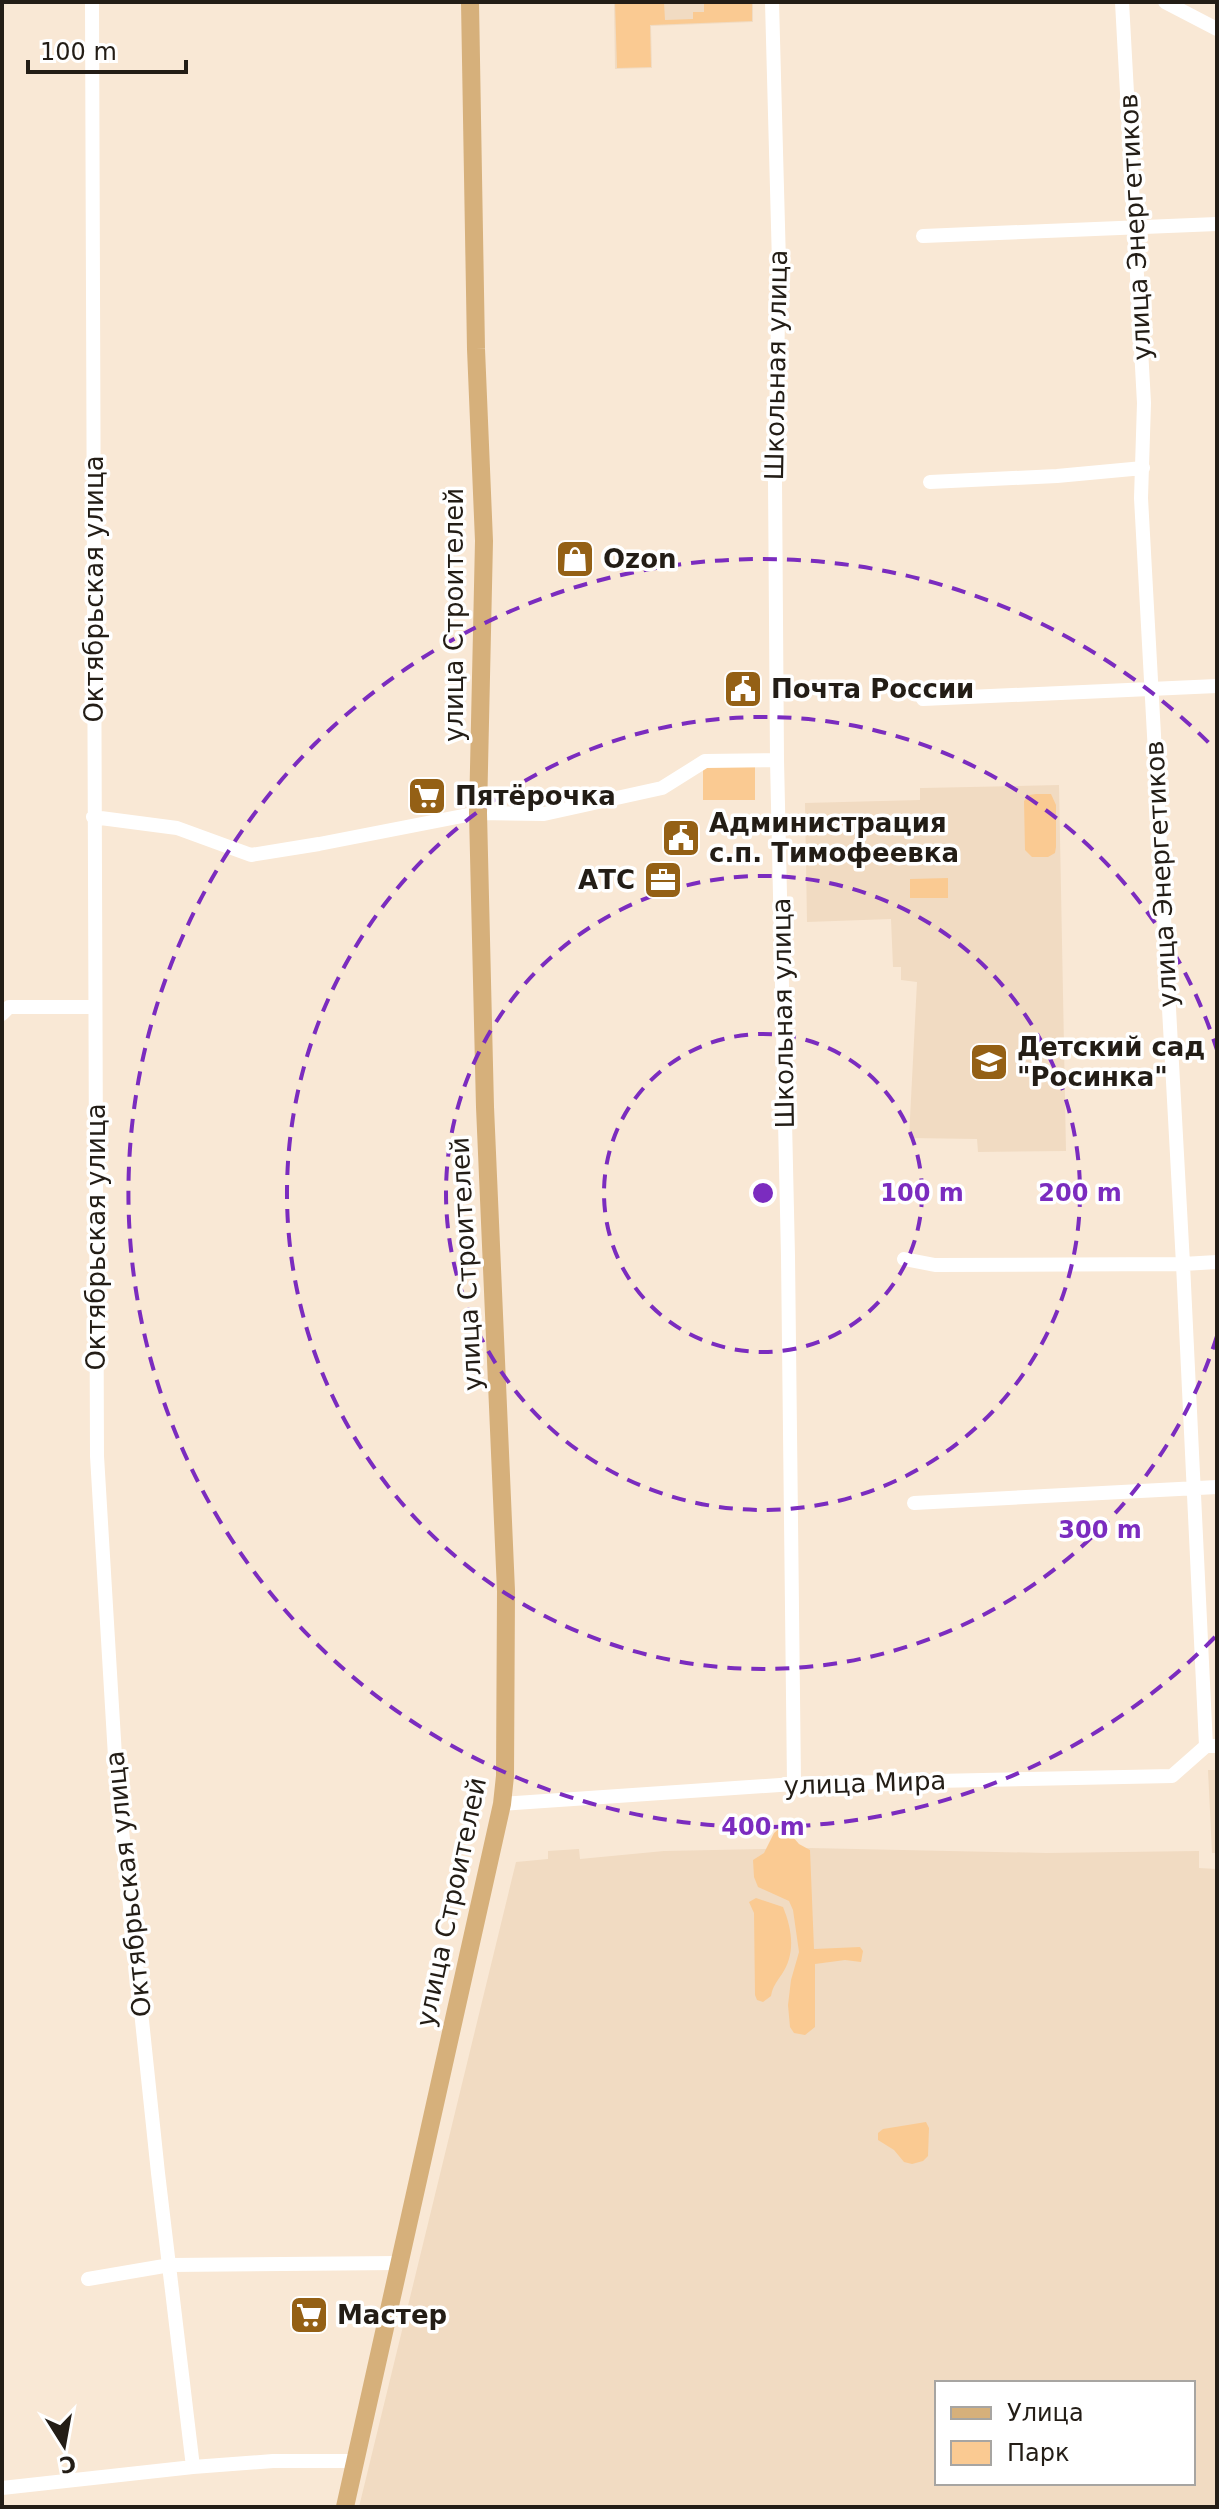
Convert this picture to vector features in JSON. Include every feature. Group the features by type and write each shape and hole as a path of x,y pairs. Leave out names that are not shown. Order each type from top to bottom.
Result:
{"main road":[{"name":"улица Строителей","path":"345,2507 502,1804 505,1776 506,1591 485,1107 478,813 484,541 476,349 470,2"}],"street":[{"name":"Октябрьская улица","path":"92,2 93,817 99,1488 116,1773 193,2467"},
{"name":"Школьная улица","path":"772,2 779,263 775,480 777,760 788,1256 794,1784"},
{"name":"улица Энергетиков","path":"1122,2 1144,403 1141,498 1194,1487 1212,1746"},
{"path":"1165,2 1217,29"},
{"path":"923,236 1217,224"},
{"path":"930,482 1143,468"},
{"path":"923,699 1217,686"},
{"path":"93,817 177,828 251,855 478,813 544,814 662,788 705,761 777,760"},
{"path":"2,1014 9,1007 95,1007"},
{"path":"904,1259 935,1265 1217,1262"},
{"path":"914,1503 1217,1487"},
{"name":"улица Мира","path":"502,1804 794,1784 1172,1776 1212,1746"},
{"path":"88,2279 170,2265 399,2263"},
{"path":"2,2488 193,2467 273,2461 355,2461"}],"shaded area":[{"path":"614,2 753,2 753,22 651,26 652,68 615,69"},
{"path":"1059,785 1066,1151 978,1152 977,1139 909,1138 917,982 901,980 901,967 893,967 891,919 807,922 805,803 920,800 920,788"},
{"path":"1208,1770 1217,1770 1217,1853 1212,1853"},
{"path":"810,1848 1046,1853 1199,1851 1199,1868 1217,1869 1217,2507 359,2507 516,1862 548,1859 548,1851 579,1849 580,1859 664,1851"}],"green space":[{"path":"615,2 664,2 665,20 693,19 693,12 704,12 704,2 752,2 752,21 650,25 651,67 617,68"},
{"path":"703,766 755,766 755,800 703,800"},
{"path":"1051,794 1056,805 1056,847 1055,853 1048,857 1032,857 1025,850 1024,801 1029,795"},
{"path":"948,878 948,898 910,898 910,879"},
{"path":"781,1827 810,1850 814,1949 860,1947 863,1951 861,1962 845,1960 815,1964 815,2027 805,2035 794,2033 790,2027 788,2005 791,1980 799,1952 793,1910 789,1901 758,1887 754,1877 753,1860 764,1853 774,1833"},
{"path":"756,1898 783,1907 791,1941 786,1966 771,1996 763,2002 757,2000 755,1995 754,1913 749,1902"},
{"path":"926,2122 929,2128 928,2156 923,2161 912,2164 904,2162 894,2150 878,2140 878,2133 883,2129"}],"place":[{"name":"Ozon","path":"575,559"},
{"name":"Почта России","path":"743,689"},
{"name":"Пятёрочка","path":"427,796"},
{"name":"Администрация с.п. Тимофеевка","path":"681,838"},
{"name":"АТС","path":"663,880"},
{"name":"Детский сад \"Росинка\"","path":"989,1062"},
{"name":"Мастер","path":"309,2315"}]}
